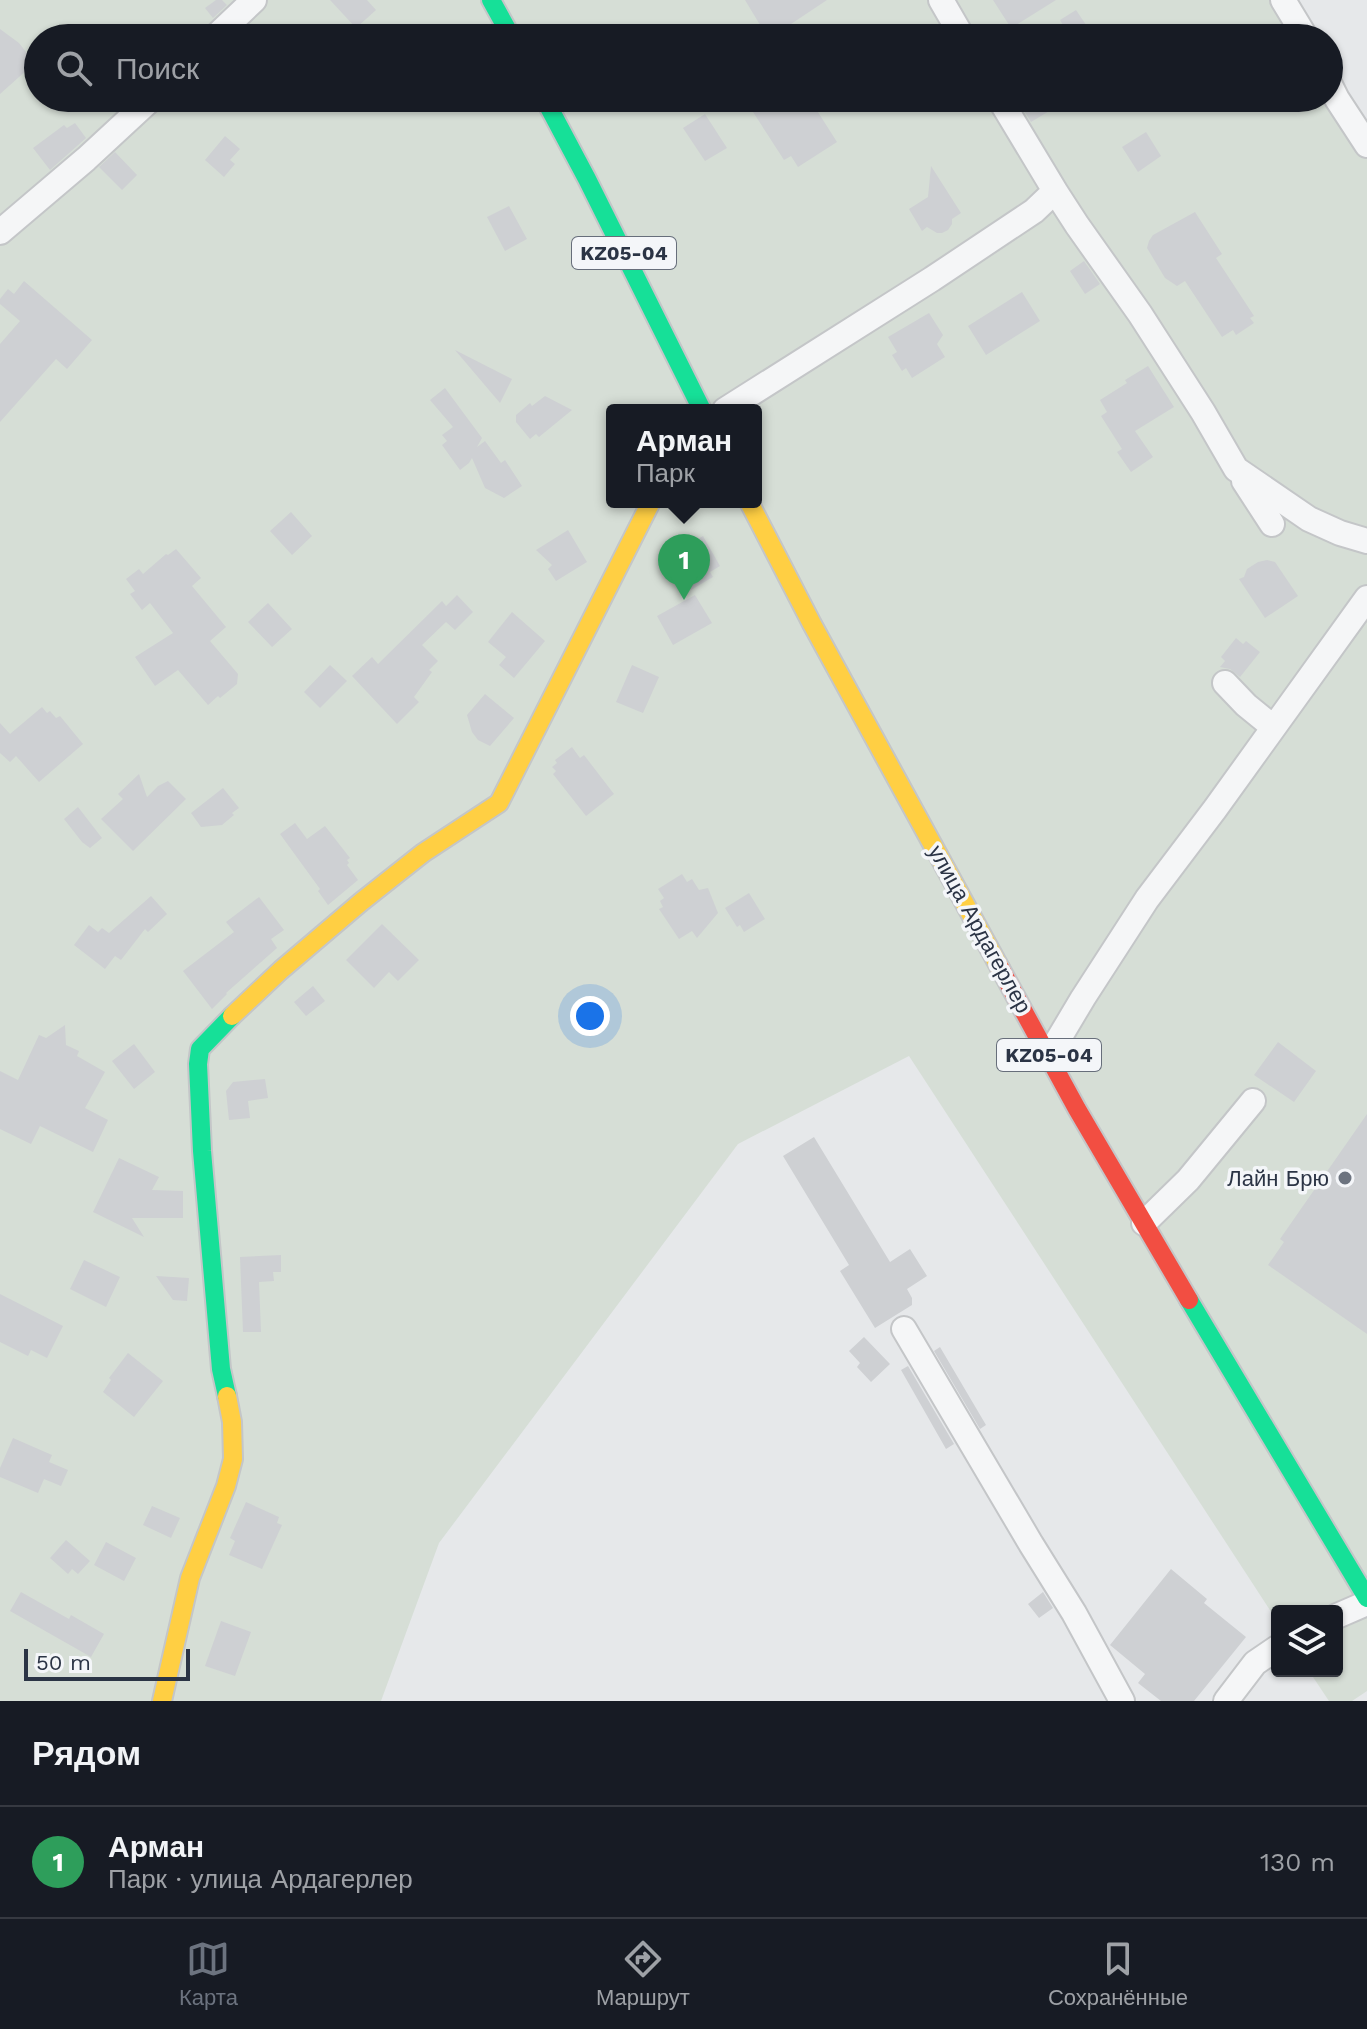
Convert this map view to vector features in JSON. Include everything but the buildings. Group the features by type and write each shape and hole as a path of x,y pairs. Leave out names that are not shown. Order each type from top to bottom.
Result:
{"main road":[{"path":"491,0 504,24"},
{"name":"KZ05-04","path":"551,112 699,404"},
{"path":"162,1701 190,1578 226,1486 233,1459 232,1422 221,1369 202,1151 200,1049 281,970 361,902 423,853 499,803 648,508"},
{"name":"улица Ардагерлер","path":"752,508 812,624 1077,1109 1367,1600"}],"street":[{"path":"229,24 254,0"},
{"path":"941,0 955,24"},
{"path":"1283,0 1298,24"},
{"path":"1343,108 1367,145"},
{"path":"0,232 137,112"},
{"path":"1007,112 1055,191 1148,326 1272,524"},
{"path":"734,404 1034,211 1055,191"},
{"path":"1236,469 1309,519 1367,541"},
{"path":"1049,1055 1147,899 1367,598"},
{"path":"1225,683 1273,727"},
{"path":"1144,1223 1188,1180 1253,1101"},
{"path":"904,1329 1074,1613 1122,1701"},
{"path":"1343,1613 1367,1600"},
{"path":"1226,1701 1255,1663 1271,1652"}],"shaded area":[{"path":"0,0 1270,0 1286,24 24,24 24,112 1340,112 1367,145 1367,1691 1352,1701 1329,1701 1313,1677 1343,1677 1343,1605 1271,1605 1271,1612 909,1056 738,1144 439,1543 381,1701 0,1701"}],"traffic: fast":[{"path":"491,0 504,24"},
{"path":"551,112 699,404"},
{"path":"227,1396 221,1369 202,1151 198,1064 200,1049 232,1016"},
{"path":"1189,1300 1367,1598"}],"traffic: slow":[{"path":"232,1016 361,902 423,853 499,803 648,508"},
{"path":"752,508 1000,968"},
{"path":"162,1701 190,1578 226,1486 233,1459 232,1422 227,1396"}],"traffic: jam":[{"path":"1000,968 1077,1109 1189,1300"}],"place":[{"name":"Арман","path":"684,600"},
{"name":"Лайн Брю","path":"1345,1178"}]}
